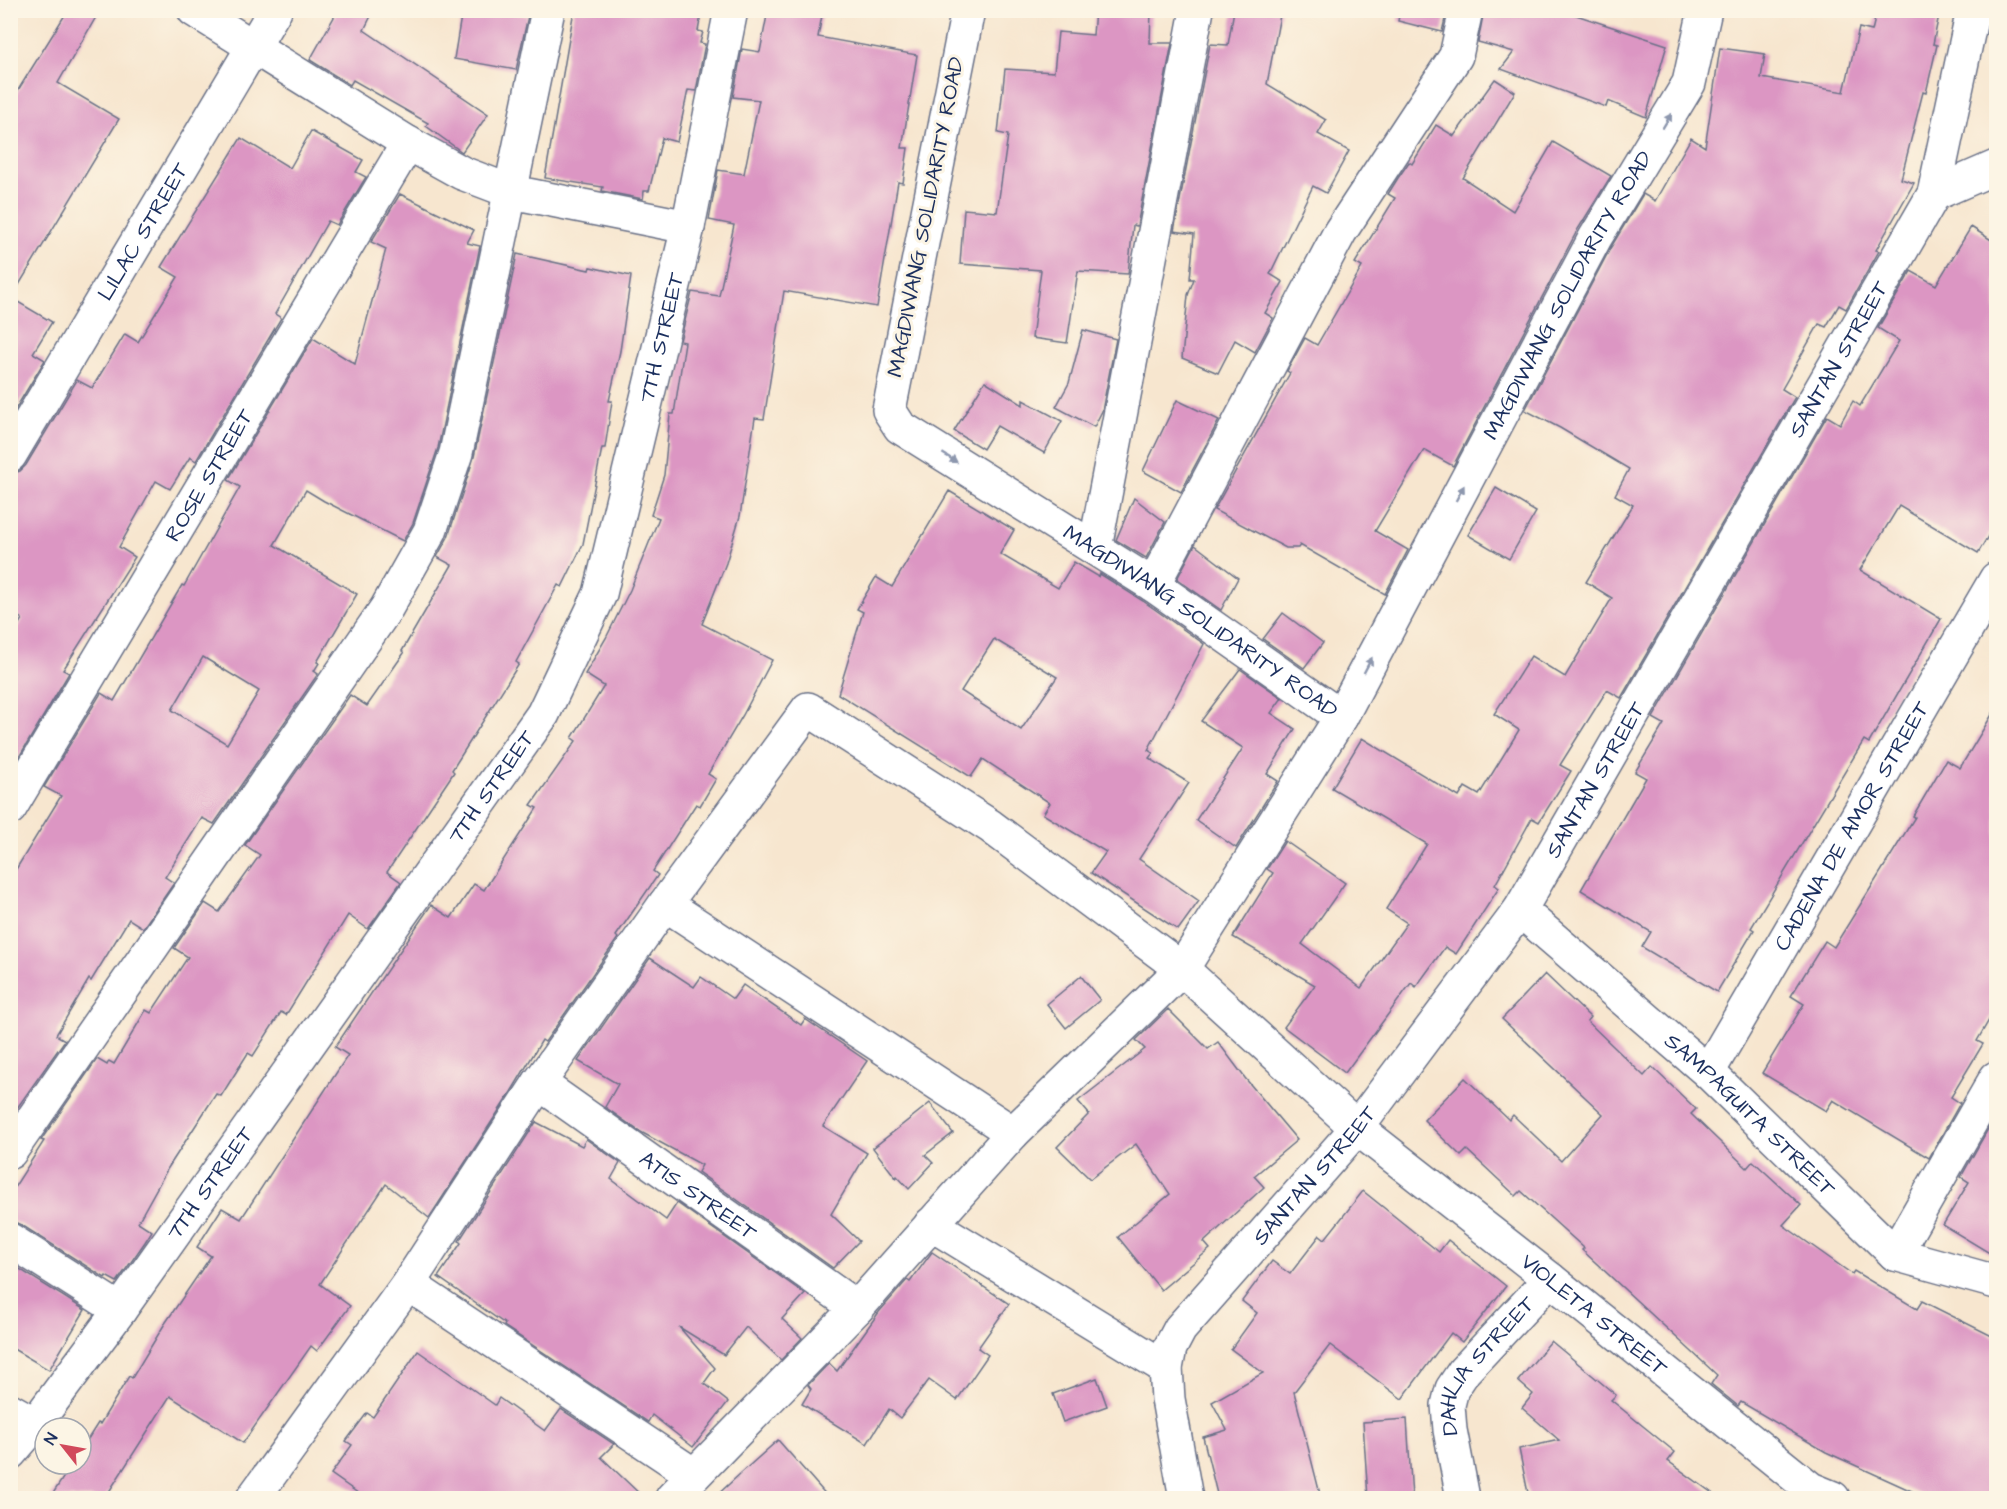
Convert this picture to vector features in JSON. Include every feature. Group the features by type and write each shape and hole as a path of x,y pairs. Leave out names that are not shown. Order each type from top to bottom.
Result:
{"street":[{"path":"194,10 408,143 462,173 512,192 688,228"},
{"name":"LILAC STREET","path":"10,455 275,10"},
{"path":"10,1152 386,609 430,531 456,453 548,10"},
{"name":"7TH STREET","path":"10,1453 23,1417 120,1310 543,714 600,594 688,228 730,10"},
{"name":"MAGDIWANG SOLIDARITY ROAD","path":"968,10 889,410 900,428 1153,585 1341,717 1595,238 1689,83 1705,10"},
{"path":"1095,548 1197,10"},
{"path":"1153,585 1340,232 1456,56 1466,10"},
{"name":"SANTAN STREET","path":"1186,1498 1168,1399 1166,1368 1170,1348 1180,1329 1357,1128 1520,910 1934,194 1973,10"},
{"name":"ROSE STREET","path":"10,808 408,143"},
{"path":"1934,194 1996,167"},
{"name":"CADENA DE AMOR STREET","path":"1708,1072 1996,579"},
{"name":"VIOLETA STREET","path":"665,904 808,709 990,826 1182,969 1357,1128 1550,1279 1811,1489 1833,1498"},
{"path":"672,1498 857,1308 1013,1133 1182,969 1341,717"},
{"path":"253,1498 408,1284 539,1083 665,904 1013,1133"},
{"name":"SAMPAGUITA STREET","path":"1520,910 1708,1072 1895,1254 1996,1282"},
{"path":"1895,1254 1996,1078"},
{"name":"ATIS STREET","path":"539,1083 857,1308"},
{"path":"931,1224 1166,1368"},
{"path":"10,1240 120,1310"},
{"name":"DAHLIA STREET","path":"1463,1498 1450,1430 1448,1405 1452,1389 1464,1371 1550,1279"},
{"path":"408,1284 694,1475"}],"building":[{"path":"68,10 100,10 58,83 119,119 11,298 52,322 33,353 45,360 10,418 10,103"},
{"path":"338,10 374,10 364,30 488,114 462,152 426,126 428,123 353,80 350,85 310,60"},
{"path":"462,10 495,10 528,16 516,70 454,59"},
{"path":"574,10 702,10 698,31 703,32 700,43 705,44 696,91 688,90 677,142 662,138 649,191 644,191 643,199 602,191 603,187 545,178"},
{"path":"768,10 823,10 818,37 917,55 902,148 908,148 903,183 898,182 877,307 784,291 764,419 755,418 740,516 726,563 702,624 772,660 708,774 716,779 700,806 696,804 653,871 658,875 616,936 618,938 545,1042 542,1040 429,1218 386,1184 320,1284 350,1306 317,1351 311,1346 243,1443 170,1396 105,1498 50,1498 64,1476 93,1476 93,1431 98,1423 100,1424 129,1376 132,1378 164,1325 211,1256 197,1247 222,1208 241,1219 348,1055 335,1047 431,905 451,918 474,884 484,890 537,808 531,805 576,741 572,738 604,686 585,674 630,590 659,518 651,515 664,475 670,414 674,414 685,342 680,341 692,292 719,296 734,225 709,220 718,170 744,174 759,100 733,97 742,49 760,52"},
{"path":"1095,10 1151,10 1150,43 1172,43 1137,226 1133,225 1128,274 1078,271 1067,343 1032,338 1041,270 960,264 964,209 997,212 1008,135 998,133 1005,69 1054,72 1058,32 1093,35"},
{"path":"1234,10 1281,10 1267,84 1326,120 1318,134 1349,151 1326,193 1313,186 1270,274 1283,282 1265,313 1273,318 1255,352 1235,340 1218,373 1182,358 1188,295 1194,279 1190,279 1194,234 1174,231 1210,44 1228,45"},
{"path":"1400,10 1447,10 1442,32 1398,21"},
{"path":"1484,10 1561,10 1667,45 1646,117 1608,101 1606,107 1501,69 1514,52 1478,42"},
{"path":"1877,10 1940,10 1933,44 1937,45 1926,93 1923,92 1901,179 1914,183 1846,309 1839,305 1826,327 1819,324 1782,389 1795,397 1621,698 1607,690 1560,765 1571,771 1539,822 1532,818 1495,885 1499,888 1456,954 1445,947 1416,987 1411,983 1345,1073 1284,1027 1315,985 1233,937 1273,873 1267,869 1285,841 1345,883 1302,944 1361,988 1407,923 1386,909 1427,844 1332,788 1362,738 1459,797 1465,787 1479,795 1519,730 1494,714 1531,656 1565,677 1612,598 1586,582 1633,505 1615,495 1629,469 1525,410 1611,247 1643,194 1655,201 1691,138 1705,147 1720,48 1765,54 1761,78 1844,92 1859,28 1872,31"},
{"path":"1495,79 1515,92 1463,178 1513,211 1553,142 1611,176 1578,229 1453,466 1424,450 1375,531 1408,550 1385,594 1300,545 1298,548 1286,548 1214,510 1290,373 1287,371 1305,338 1317,345 1362,267 1355,263 1395,198 1388,194 1398,178 1409,162 1412,164 1436,125 1454,136"},
{"path":"311,131 363,160 356,172 366,177 337,225 328,221 275,314 281,318 196,461 190,457 170,489 156,481 119,547 135,557 63,670 69,673 12,769 10,638 22,619 10,611 10,474 20,471 26,465 77,380 92,388 125,334 138,342 178,277 161,267 241,138 290,168"},
{"path":"400,194 474,230 467,243 480,246 438,448 413,523 403,541 306,490 274,545 357,594 317,662 319,663 314,671 318,674 214,824 202,818 165,877 174,883 143,928 129,919 91,981 89,979 56,1035 65,1040 10,1118 10,879 61,796 44,787 101,693 114,701 182,585 184,586 240,487 228,480 313,338 355,364 386,249 371,242","holes":["203,657 259,691 227,744 172,710"]},
{"path":"1971,227 1996,243 1996,523 1978,553 1899,506 1860,570 1941,619 1869,743 1864,740 1751,928 1754,930 1717,992 1642,947 1651,932 1581,890 1646,778 1635,772 1664,724 1653,718 1827,416 1840,424 1853,401 1860,406 1899,341 1878,328 1911,271 1936,285"},
{"path":"517,254 589,270 590,267 631,276 620,351 609,401 612,401 605,448 602,448 583,544 562,587 558,585 516,662 519,664 452,770 454,772 387,872 401,882 368,929 348,915 286,1015 281,1012 253,1056 248,1053 221,1096 216,1094 168,1168 138,1222 152,1231 145,1242 117,1282 106,1276 105,1278 20,1224 10,1221 10,1194 44,1141 41,1140 97,1059 107,1065 109,1061 114,1064 146,1010 151,1013 188,957 174,948 205,903 219,912 260,855 245,845 350,695 367,706 404,653 402,651 452,565 437,557 448,537 474,457"},
{"path":"1083,330 1116,339 1102,411 1094,427 1056,407 1069,383"},
{"path":"985,381 1023,405 1023,400 1062,421 1044,453 997,426 983,449 954,431"},
{"path":"1177,400 1219,420 1181,492 1143,471"},
{"path":"1496,488 1536,512 1509,559 1468,535"},
{"path":"949,491 1014,530 1000,554 1058,588 1074,562 1099,577 1100,574 1143,601 1204,644 1148,750 1153,753 1149,758 1189,783 1139,859 1199,901 1178,930 1091,873 1106,852 1043,814 1050,803 983,759 971,777 838,694 863,612 857,609 876,577 892,587","holes":["994,639 1057,677 1021,730 961,691"]},
{"path":"1134,498 1165,522 1146,558 1116,540"},
{"path":"1195,545 1238,578 1221,610 1177,579"},
{"path":"1283,613 1323,643 1304,668 1263,639"},
{"path":"1240,669 1282,698 1271,713 1295,729 1267,774 1278,781 1236,848 1196,820 1243,748 1201,721"},
{"path":"1996,708 1996,1008 1977,1041 1983,1044 1951,1097 1960,1103 1929,1158 1833,1100 1826,1111 1762,1073 1804,1004 1791,996 1825,941 1834,947 1915,817 1913,816 1946,760 1960,768"},
{"path":"650,958 694,987 701,977 733,999 743,985 801,1025 805,1019 867,1061 823,1126 867,1153 831,1214 859,1241 833,1268 698,1172 702,1165 639,1131 605,1107 618,1084 578,1061"},
{"path":"1545,974 1590,1017 1587,1021 1644,1076 1652,1067 1696,1109 1691,1114 1747,1168 1753,1161 1801,1205 1783,1225 1852,1274 1854,1271 1917,1309 1922,1301 1996,1338 1996,1498 1927,1498 1826,1452 1741,1402 1738,1406 1711,1384 1717,1375 1582,1250 1584,1248 1521,1191 1516,1196 1467,1150 1461,1156 1424,1120 1465,1078 1509,1120 1513,1115 1561,1161 1603,1114 1502,1019"},
{"path":"1081,976 1100,1000 1066,1028 1047,1004"},
{"path":"1168,1009 1208,1049 1218,1042 1297,1140 1254,1176 1264,1187 1204,1242 1210,1249 1161,1290 1118,1237 1170,1194 1136,1144 1090,1179 1057,1147 1089,1114 1078,1101 1145,1049 1136,1040"},
{"path":"930,1103 953,1133 925,1155 933,1163 909,1189 897,1176 896,1178 873,1148"},
{"path":"536,1122 582,1146 586,1139 620,1163 611,1179 666,1220 677,1203 805,1294 782,1319 802,1338 781,1360 746,1327 724,1355 679,1327 715,1368 704,1383 728,1402 693,1447 652,1415 648,1422 504,1326 505,1324 438,1277"},
{"path":"1992,1122 1996,1125 1996,1257 1943,1225 1969,1182 1961,1177"},
{"path":"1363,1191 1439,1252 1448,1240 1506,1286 1462,1342 1451,1333 1402,1399 1330,1345 1294,1392 1321,1498 1218,1498 1203,1437 1227,1430 1212,1402 1263,1373 1231,1349 1257,1313 1242,1301 1272,1261 1290,1274 1320,1235 1325,1239"},
{"path":"932,1252 1009,1304 978,1348 988,1355 957,1400 929,1380 900,1418 889,1409 867,1444 802,1404 811,1389 808,1385 829,1363 837,1371 879,1312 907,1280 910,1282"},
{"path":"10,1263 85,1310 49,1370 10,1347"},
{"path":"1551,1341 1616,1395 1611,1400 1675,1452 1668,1461 1719,1498 1529,1498 1519,1449 1559,1440 1522,1408 1533,1394 1518,1381"},
{"path":"418,1351 495,1405 499,1398 545,1431 561,1409 614,1444 601,1457 644,1498 365,1498 331,1474 352,1445 346,1441 367,1413 373,1417"},
{"path":"1097,1378 1107,1406 1063,1422 1053,1394"},
{"path":"1407,1419 1412,1498 1368,1498 1363,1422"},
{"path":"778,1440 829,1498 714,1498 741,1473"}]}
